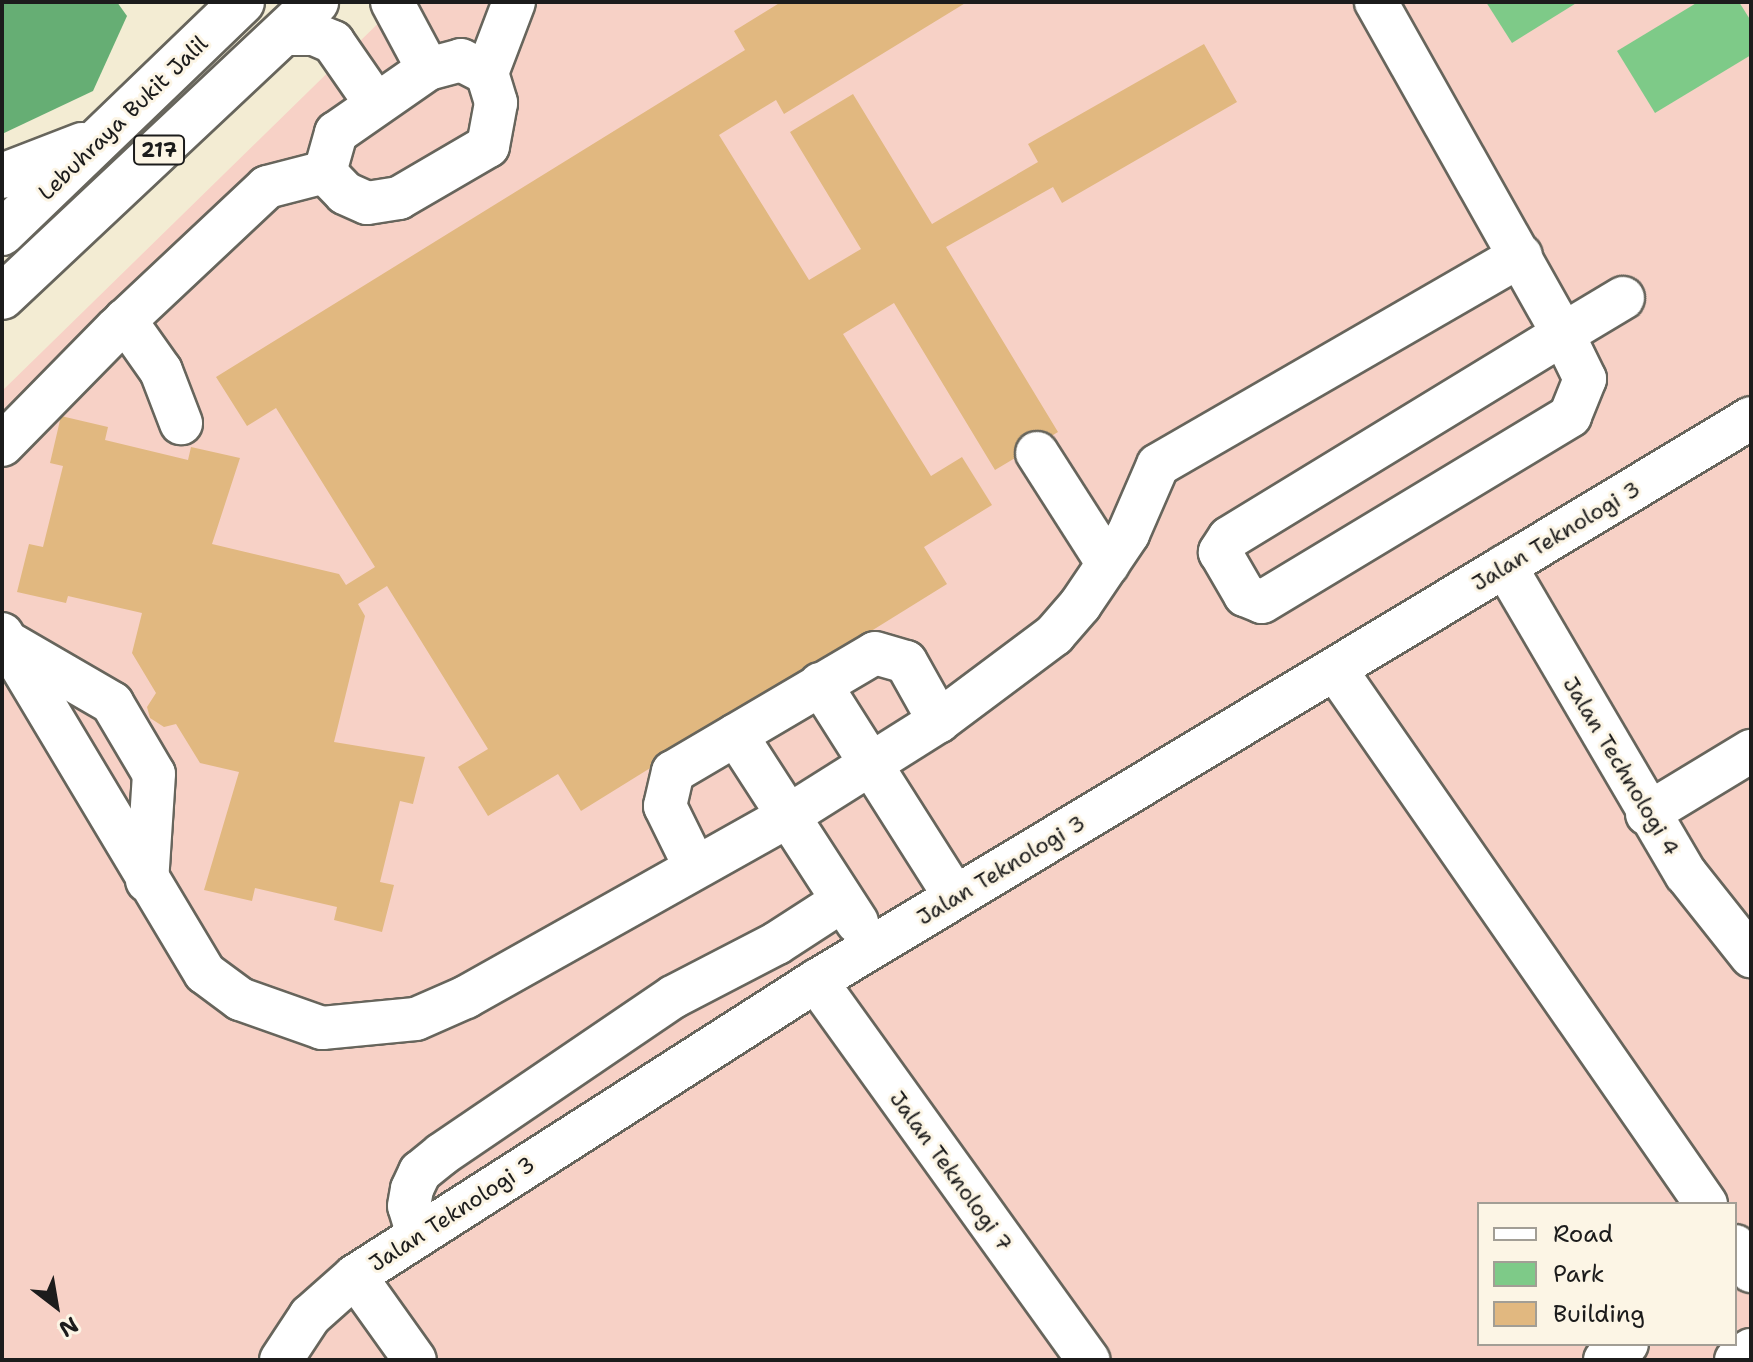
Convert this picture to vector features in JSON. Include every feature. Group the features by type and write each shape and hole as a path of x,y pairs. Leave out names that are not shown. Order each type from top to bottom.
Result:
{"highway":[{"name":"Lebuhraya Bukit Jalil","path":"2,233 113,131 242,2"},
{"name":"217","path":"2,297 316,2"},
{"path":"2,176 113,131"}],"street":[{"path":"392,2 428,69"},
{"path":"325,172 345,193 367,203 399,198 488,146 496,103 487,73 514,2"},
{"path":"1376,2 1521,255 1563,334 1585,379 1570,416 1262,602 1245,595 1220,552 1229,538 1563,334 1623,298"},
{"path":"283,34 314,34 333,42 376,104"},
{"path":"325,172 336,133 428,69 461,60 487,73"},
{"path":"2,445 125,320 267,187 325,172"},
{"path":"5,638 147,881 205,973 240,999 322,1028 364,1028 416,1019 466,997 788,816 939,721 1054,635 1108,564 1145,503 1158,465 1521,255"},
{"path":"125,320 161,371 181,423"},
{"name":"Jalan Teknologi 3","path":"281,1360 310,1316 355,1276 418,1235 816,981 1751,418"},
{"path":"1037,453 1108,564"},
{"name":"Jalan Technologi 4","path":"1505,566 1647,814 1744,937"},
{"path":"5,638 112,703 154,774 147,881"},
{"path":"695,867 665,806 673,772 820,684 875,653 906,662 939,721"},
{"path":"1335,669 1705,1202"},
{"path":"820,684 955,897"},
{"path":"736,735 873,947"},
{"path":"1647,814 1751,751"},
{"path":"418,1235 409,1206 412,1189 420,1172 442,1154 673,997 777,943 842,901"},
{"name":"Jalan Teknologi 7","path":"816,981 1088,1360"},
{"path":"355,1276 415,1360"},
{"path":"1605,1360 1624,1346"},
{"path":"1736,1360 1751,1350"}],"shaded area":[{"path":"400,2 1751,2 1751,1360 2,1360 2,391"}],"green space":[{"path":"2,2 117,2 127,16 93,91 2,134"},
{"path":"1486,2 1578,2 1512,43"},
{"path":"1698,2 1739,2 1751,21 1751,55 1655,113 1617,51"}],"building":[{"path":"781,2 967,2 784,114 776,100 719,135 809,280 861,249 790,132 853,94 932,224 1038,162 1028,144 1204,44 1237,102 1062,203 1053,187 946,247 1058,432 995,470 894,303 843,334 931,476 962,457 992,505 924,547 947,584 581,811 558,774 488,816 458,767 488,749 387,586 358,604 365,616 334,742 425,757 413,804 400,801 380,882 394,885 382,932 334,920 337,907 255,888 252,901 204,890 239,772 200,763 176,724 164,727 150,718 147,707 156,693 132,653 142,613 68,596 66,603 17,592 29,544 43,547 63,466 50,463 61,416 108,427 105,440 188,460 191,447 240,458 212,544 339,574 346,585 375,567 276,408 247,426 216,377 745,50 734,31"}]}
